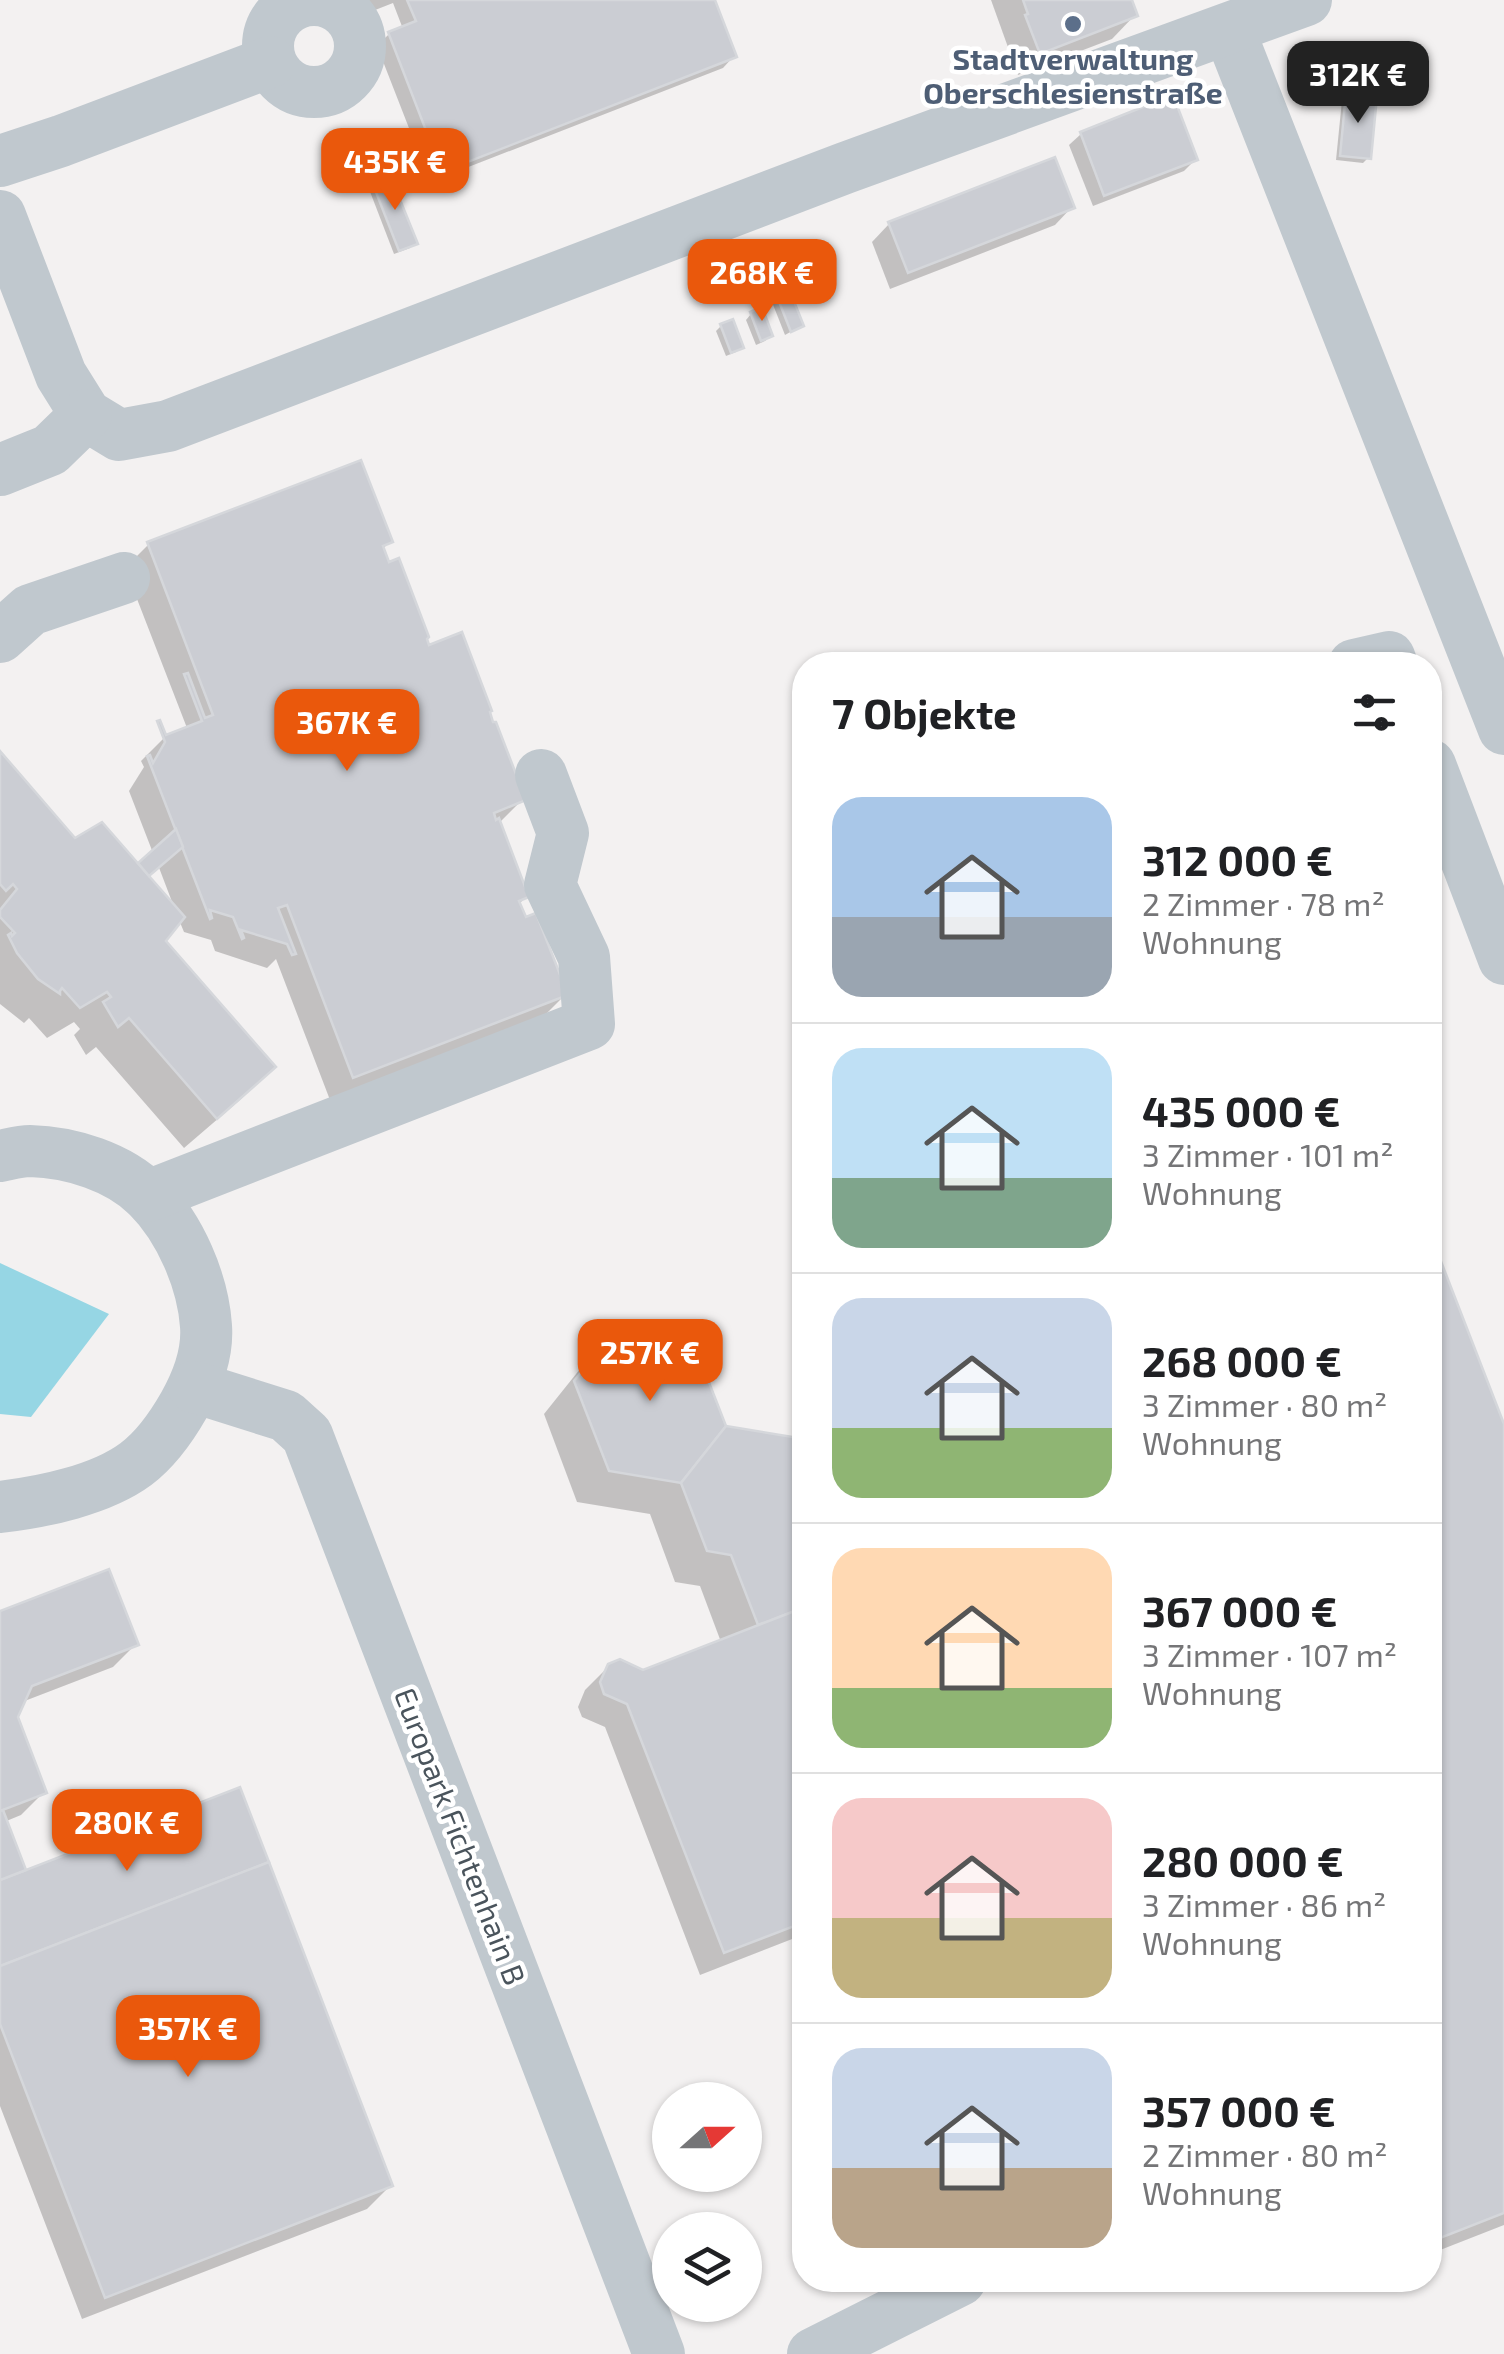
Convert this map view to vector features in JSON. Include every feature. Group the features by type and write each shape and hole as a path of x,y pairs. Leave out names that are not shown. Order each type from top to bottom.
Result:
{"street":[{"path":"0,216 61,374 86,415 119,434 168,426 1242,17 1306,0"},
{"path":"1242,17 1504,729"},
{"path":"0,161 270,62"},
{"path":"0,470 50,450 86,415"},
{"path":"0,636 30,610 124,578"},
{"path":"148,1196 589,1024 584,957 550,884 563,833 541,776"},
{"path":"1442,796 1504,959"},
{"path":"0,1156 27,1151 77,1157 123,1177 148,1196 181,1240 199,1287 207,1328 194,1387 172,1427 137,1463 93,1487 0,1507"},
{"name":"Europark Fichtenhain B","path":"194,1387 286,1416 306,1434 659,2354"},
{"path":"812,2354 936,2292"}],"water":[{"path":"0,1263 109,1314 31,1417 0,1414"}],"building":[{"path":"407,0 715,0 737,57 442,172 388,32 416,21"},
{"name":"Stadtverwaltung Oberschlesienstraße","path":"1023,0 1132,0 1138,16 1040,54"},
{"path":"1346,93 1377,96 1371,159 1340,156"},
{"path":"1173,95 1198,160 1104,196 1080,132"},
{"path":"1055,157 1075,208 908,273 888,222"},
{"path":"390,175 418,244 399,251 372,182"},
{"path":"787,284 804,326 791,332 774,289"},
{"path":"762,307 773,336 761,341 750,312"},
{"path":"733,319 744,348 731,353 720,324"},
{"path":"361,460 393,542 383,546 389,562 399,558 429,645 462,632 493,722 526,800 494,813 529,897 519,901 526,917 536,913 568,995 353,1078 287,905 278,908 296,954 292,955 287,944 241,930 242,939 233,917 210,910 210,919 147,756 153,763 165,742 157,721 160,720 166,735 202,721 184,674 188,673 205,718 213,715 147,542"},
{"path":"0,751 75,838 102,822 185,917 166,941 276,1067 217,1119 129,1018 118,1027 103,1002 111,997 107,992 80,1008 62,988 60,994 38,979 17,953 8,935 15,933 0,917 0,910 17,889 13,884 6,891 0,884"},
{"path":"176,829 183,847 149,876 138,863"},
{"path":"1442,1264 1504,1424 1504,2213 1442,2237"},
{"path":"620,1324 691,1336 726,1426 681,1483 609,1471 574,1381"},
{"path":"726,1426 792,1437 792,1612 758,1625 731,1555 707,1551 681,1483"},
{"path":"109,1569 139,1645 32,1686 18,1717 47,1793 0,1811 0,1611"},
{"path":"792,1612 792,1927 724,1953 627,1704 604,1694 600,1682 608,1664 620,1659 643,1670"},
{"path":"240,1787 269,1862 0,1966 0,1880"},
{"path":"3,1810 26,1870 0,1880 0,1811"},
{"path":"269,1862 393,2186 105,2298 0,2024 0,1966"}],"place":[{"name":"Stadtverwaltung Oberschlesienstraße","path":"1073,24"}]}
